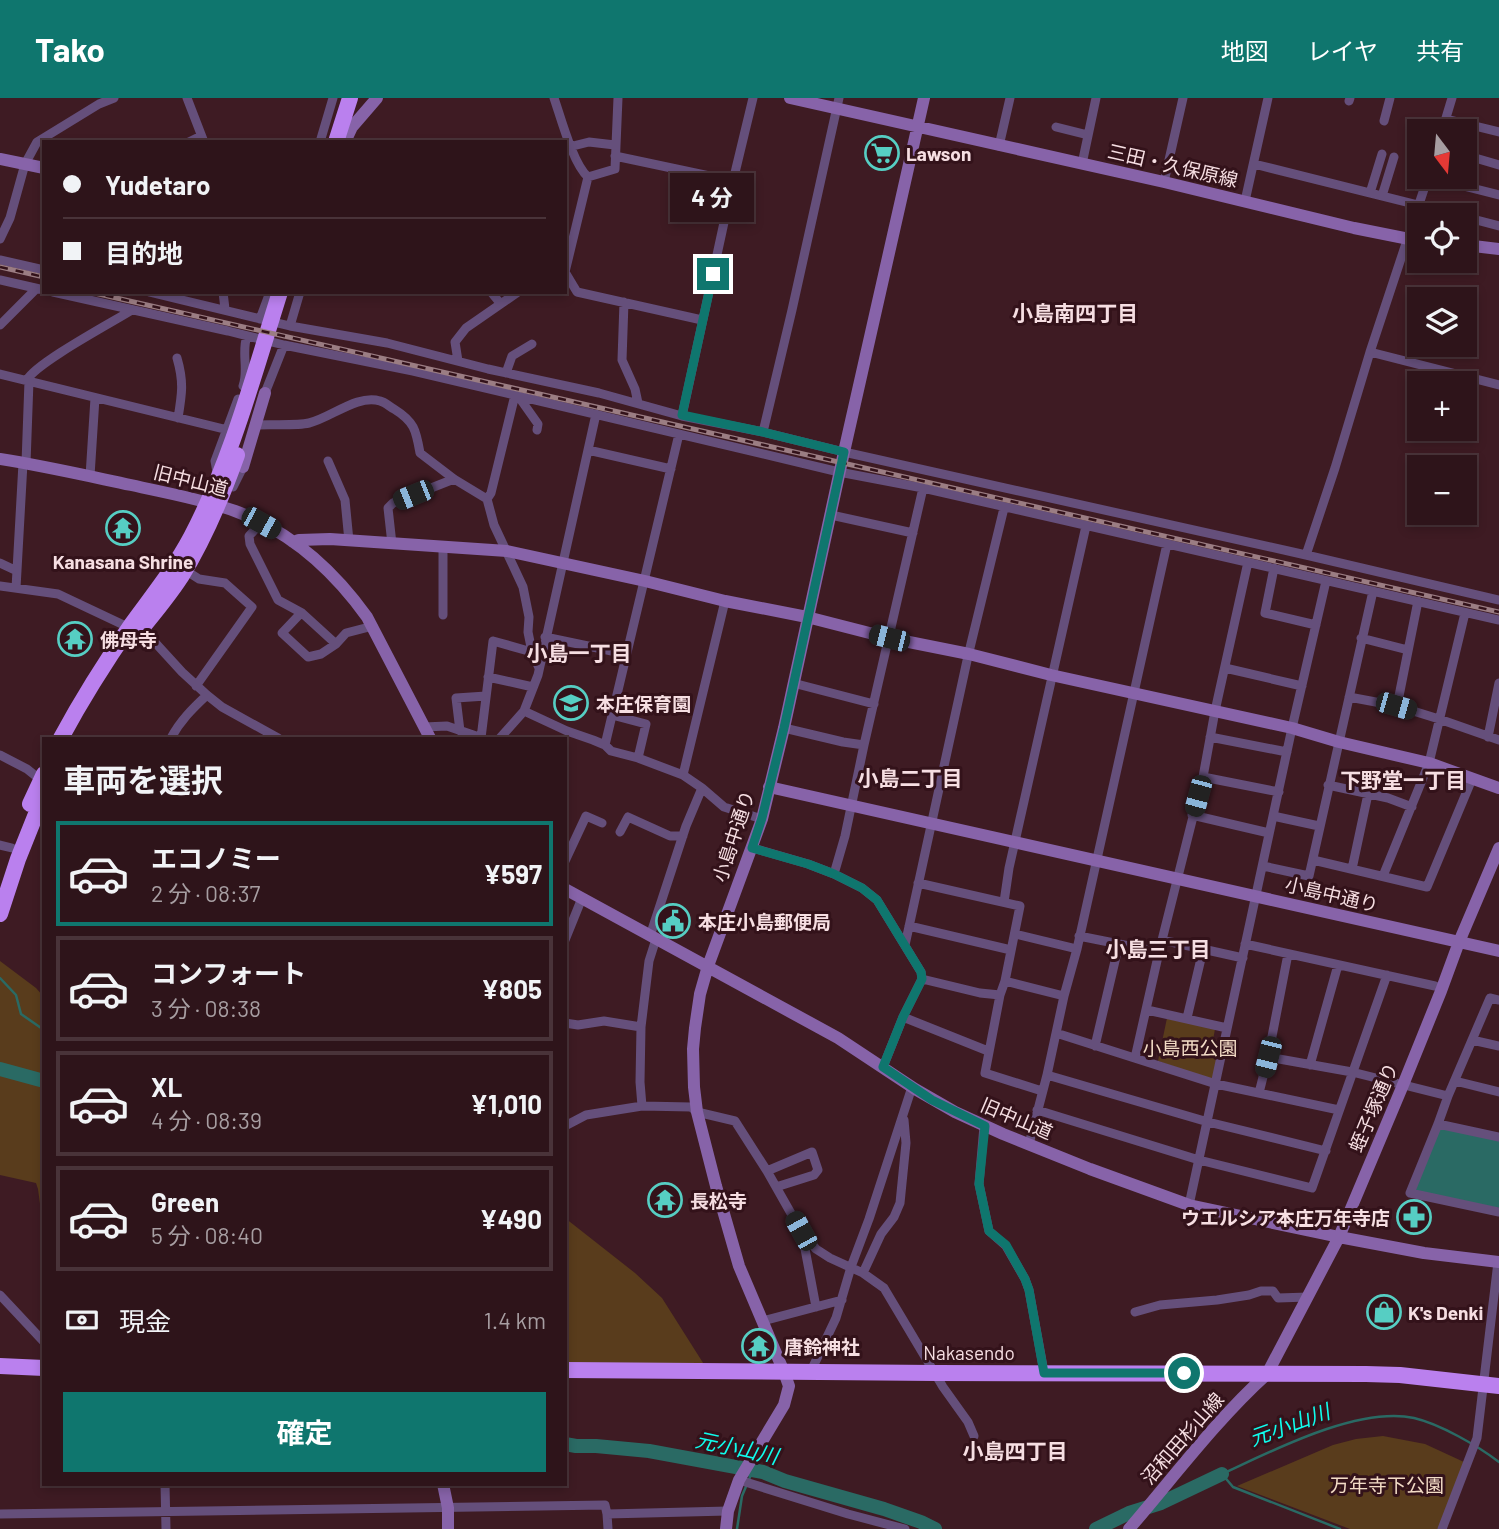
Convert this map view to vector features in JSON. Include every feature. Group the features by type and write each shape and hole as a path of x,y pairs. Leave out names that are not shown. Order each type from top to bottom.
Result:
{"highway":[{"path":"328,140 340,98"},
{"path":"337,140 350,98"},
{"path":"249,405 279,294"},
{"path":"74,737 116,666 185,570 201,543 288,294"},
{"path":"62,737 88,692 139,633 170,571 213,504"},
{"path":"0,885 6,847 42,784"},
{"path":"0,914 42,785"},
{"path":"0,1366 42,1368"},
{"name":"Nakasendo","path":"567,1370 1377,1374 1491,1385"}],"street":[{"path":"0,239 10,218 25,164 37,142 94,102 114,98"},
{"path":"187,98 202,139"},
{"path":"321,140 333,98"},
{"path":"346,140 352,127 377,98"},
{"path":"554,98 566,140"},
{"path":"588,177 615,169 618,98"},
{"path":"682,415 753,98"},
{"name":"三田・久保原線","path":"790,98 838,103 918,127 1407,238"},
{"path":"769,787 924,98"},
{"path":"999,146 1010,98"},
{"path":"1082,164 1096,98"},
{"path":"1164,182 1183,98"},
{"path":"1245,201 1268,98"},
{"path":"1384,121 1390,98"},
{"path":"1446,119 1452,98"},
{"path":"763,432 838,103"},
{"path":"1056,127 1088,135"},
{"path":"1477,127 1499,132"},
{"path":"588,177 568,147 589,142 615,145"},
{"path":"1370,193 1382,154"},
{"path":"615,156 733,181"},
{"path":"1382,196 1394,157"},
{"path":"0,159 42,168"},
{"path":"1477,159 1499,165"},
{"path":"1254,164 1411,203"},
{"path":"567,252 588,177"},
{"path":"1475,189 1499,195"},
{"path":"1477,220 1499,226"},
{"path":"1477,246 1499,249"},
{"path":"1306,555 1370,352 1407,258"},
{"path":"0,260 42,270"},
{"path":"567,275 577,292 702,320"},
{"path":"0,280 40,290"},
{"path":"0,325 40,290"},
{"path":"61,294 1499,620"},
{"path":"158,294 290,326 387,343 682,415 1499,600"},
{"path":"223,294 225,309"},
{"path":"260,319 269,294"},
{"path":"290,326 299,294"},
{"path":"493,294 500,303"},
{"path":"458,361 455,342 466,328 515,294"},
{"path":"624,302 622,360 638,403"},
{"path":"16,588 28,381 31,374 59,354 132,310"},
{"path":"247,336 244,341 246,379 215,461 222,481 233,487 243,467 264,393 284,345"},
{"path":"506,373 512,356 532,344"},
{"path":"1370,352 1499,385"},
{"path":"177,358 182,375 178,418"},
{"path":"0,374 228,430"},
{"path":"518,396 538,424 537,430"},
{"path":"487,499 491,493 518,396"},
{"path":"90,476 95,398"},
{"path":"255,425 310,423 366,400 381,401 399,412 416,431 421,453 454,479 487,499 494,525 523,587 529,617 528,632 539,668"},
{"path":"501,737 524,711 539,668 596,414"},
{"path":"605,745 679,434"},
{"path":"588,450 671,469"},
{"name":"旧中山道","path":"0,459 213,504 243,514 293,542 309,554 356,601 373,626 427,733"},
{"path":"328,460 345,499 349,541"},
{"path":"392,544 388,508 393,503 454,479"},
{"path":"834,874 852,806 923,488"},
{"path":"905,945 1004,508"},
{"path":"831,515 912,533"},
{"path":"261,523 249,536 250,544 278,600 301,613 336,644"},
{"path":"1004,902 1014,842 1086,526"},
{"path":"293,542 349,541 507,551 1292,728 1429,763 1499,788"},
{"path":"1029,1144 1126,736 1133,693 1167,544"},
{"path":"443,547 443,615"},
{"path":"1135,1058 1203,777 1248,562"},
{"path":"0,564 18,571"},
{"path":"1274,568 1265,613 1316,625"},
{"path":"185,570 199,579 225,583 252,607 196,686"},
{"path":"1189,1205 1326,581"},
{"path":"0,586 58,594 139,633 222,707 276,737"},
{"path":"1263,866 1309,876 1373,591"},
{"path":"683,775 724,601"},
{"path":"1396,706 1418,601"},
{"path":"301,613 282,633 309,657 321,654 346,633 373,626"},
{"path":"1383,876 1429,763 1465,613"},
{"path":"545,637 626,654"},
{"path":"1361,638 1408,650"},
{"path":"481,737 493,641 532,652"},
{"path":"1225,668 1302,685"},
{"path":"488,677 533,687"},
{"path":"1488,737 1499,682"},
{"path":"793,683 874,704"},
{"path":"172,737 177,726 207,695"},
{"path":"460,731 456,698 486,696"},
{"path":"1349,696 1396,706 1499,740"},
{"path":"524,711 605,745 611,751 683,775 724,807 762,818"},
{"path":"612,715 646,724 638,758"},
{"path":"427,733 447,726 478,737"},
{"path":"784,728 864,745"},
{"path":"1210,737 1287,752"},
{"path":"0,755 27,769 42,781"},
{"path":"1203,777 1279,792"},
{"path":"1312,860 1427,887 1472,779"},
{"path":"1328,785 1412,807"},
{"name":"小島中通り","path":"784,1372 739,1266 716,1186 697,1112 693,1049 700,994 708,966 752,848 769,787 1499,951"},
{"path":"642,1106 641,1027 653,938 682,836 702,788"},
{"path":"1352,869 1368,794"},
{"path":"567,857 586,816 601,823"},
{"path":"1192,816 1269,833"},
{"path":"1273,816 1319,826"},
{"path":"620,832 628,817 670,836 682,836"},
{"path":"752,848 808,864 862,888 877,900 905,945 921,972 922,979 883,1067"},
{"name":"蛭子塚通り","path":"1267,1374 1339,1237 1499,848"},
{"path":"919,883 1020,906 985,1073 1042,1091"},
{"name":"旧中山道","path":"567,890 838,1038 944,1106 985,1126 1114,1178 1189,1205 1424,1253 1499,1262"},
{"path":"567,935 582,898"},
{"path":"909,926 1011,950"},
{"path":"1015,934 1077,949"},
{"path":"1079,936 1159,951"},
{"path":"1162,940 1243,958"},
{"path":"1095,1046 1119,944"},
{"path":"1245,944 1435,986"},
{"path":"1187,1018 1203,950"},
{"path":"1259,1093 1288,954"},
{"path":"1310,1065 1338,965"},
{"path":"1037,1110 1199,1160 1312,1188 1387,975"},
{"path":"922,979 1000,995"},
{"path":"1005,981 1064,996"},
{"path":"1499,1000 1490,998 1410,1193 1499,1212"},
{"path":"1147,1010 1227,1028"},
{"path":"903,1017 988,1051"},
{"path":"567,1023 578,1025 604,1021 641,1027"},
{"path":"1056,1033 1216,1084 1339,1110"},
{"path":"1472,1040 1499,1046"},
{"path":"1268,1057 1352,1072 1448,1096"},
{"path":"1047,1074 1208,1122 1325,1151"},
{"path":"1455,1081 1499,1091"},
{"path":"811,1371 836,1318 912,1087"},
{"path":"567,1125 586,1115 642,1106 691,1107 697,1112 735,1121 801,1231 816,1249 863,1273 884,1288 943,1387 968,1422 974,1436"},
{"path":"863,1273 881,1234 894,1217 900,1203 906,1143 903,1113"},
{"path":"1438,1124 1499,1137"},
{"path":"985,1126 979,1184 989,1231 1006,1245 1025,1279 1044,1373"},
{"path":"767,1171 812,1152 818,1170 814,1175 776,1186"},
{"path":"801,1231 816,1307"},
{"path":"1442,1529 1471,1456 1491,1385 1499,1262"},
{"path":"1135,1312 1160,1305 1217,1300 1261,1291 1273,1291 1278,1298 1308,1297"},
{"path":"0,1294 42,1340"},
{"path":"763,1321 842,1300"},
{"path":"726,1529 728,1511 744,1473 784,1405 789,1386 784,1372"},
{"name":"沼和田杉山線","path":"1130,1528 1267,1374"},
{"path":"744,1473 848,1514 905,1529"},
{"path":"165,1486 166,1529"},
{"path":"443,1486 448,1508 448,1529"},
{"path":"0,1514 605,1505 608,1529"},
{"path":"607,1514 728,1511"}],"green space":[{"path":"0,961 42,995 42,1219 36,1183 0,1175"},
{"name":"小島西公園","path":"1167,1018 1215,1029 1213,1040 1221,1041 1214,1077 1209,1079 1158,1061"},
{"path":"567,1220 662,1298 705,1366 567,1363"},
{"name":"万年寺下公園","path":"1383,1436 1425,1444 1464,1462 1438,1529 1350,1529 1237,1486 1333,1445"}],"water":[{"path":"1445,1127 1499,1139 1499,1208 1417,1192 1415,1189 1439,1130"}],"waterway":[{"path":"0,978 16,995 21,1014 42,1029"},
{"name":"元小山川","path":"0,1069 42,1080"},
{"name":"元小山川","path":"1340,1529 1233,1487 1222,1474 1290,1443 1342,1424 1392,1416 1414,1418 1447,1430 1499,1462"},
{"name":"元小山川","path":"567,1444 649,1451 763,1472 785,1481 884,1509 935,1529"},
{"path":"737,1529 742,1496 753,1470"},
{"name":"元小山川","path":"1096,1529 1129,1513 1161,1503 1222,1474"}],"railway":[{"path":"0,267 42,277"},
{"path":"99,294 1499,612"}],"place":[{"name":"Lawson","path":"882,153"},
{"name":"Kanasana Shrine","path":"123,528"},
{"name":"佛母寺","path":"75,639"},
{"name":"本庄保育園","path":"571,703"},
{"name":"本庄小島郵便局","path":"673,921"},
{"name":"長松寺","path":"665,1200"},
{"name":"ウエルシア本庄万年寺店","path":"1414,1217"},
{"name":"K's Denki","path":"1384,1312"},
{"name":"唐鈴神社","path":"759,1346"}],"district":[{"name":"小島南四丁目","path":"1075,312"},
{"name":"小島一丁目","path":"579,652"},
{"name":"小島二丁目","path":"910,777"},
{"name":"下野堂一丁目","path":"1403,779"},
{"name":"小島三丁目","path":"1158,948"},
{"name":"小島四丁目","path":"1015,1450"}],"route":[{"path":"713,274 682,415 844,452 784,728 752,848 808,864 862,888 877,900 921,972 922,979 883,1067 932,1100 985,1126 979,1184 989,1231 1006,1245 1025,1279 1044,1373 1184,1373"}]}
